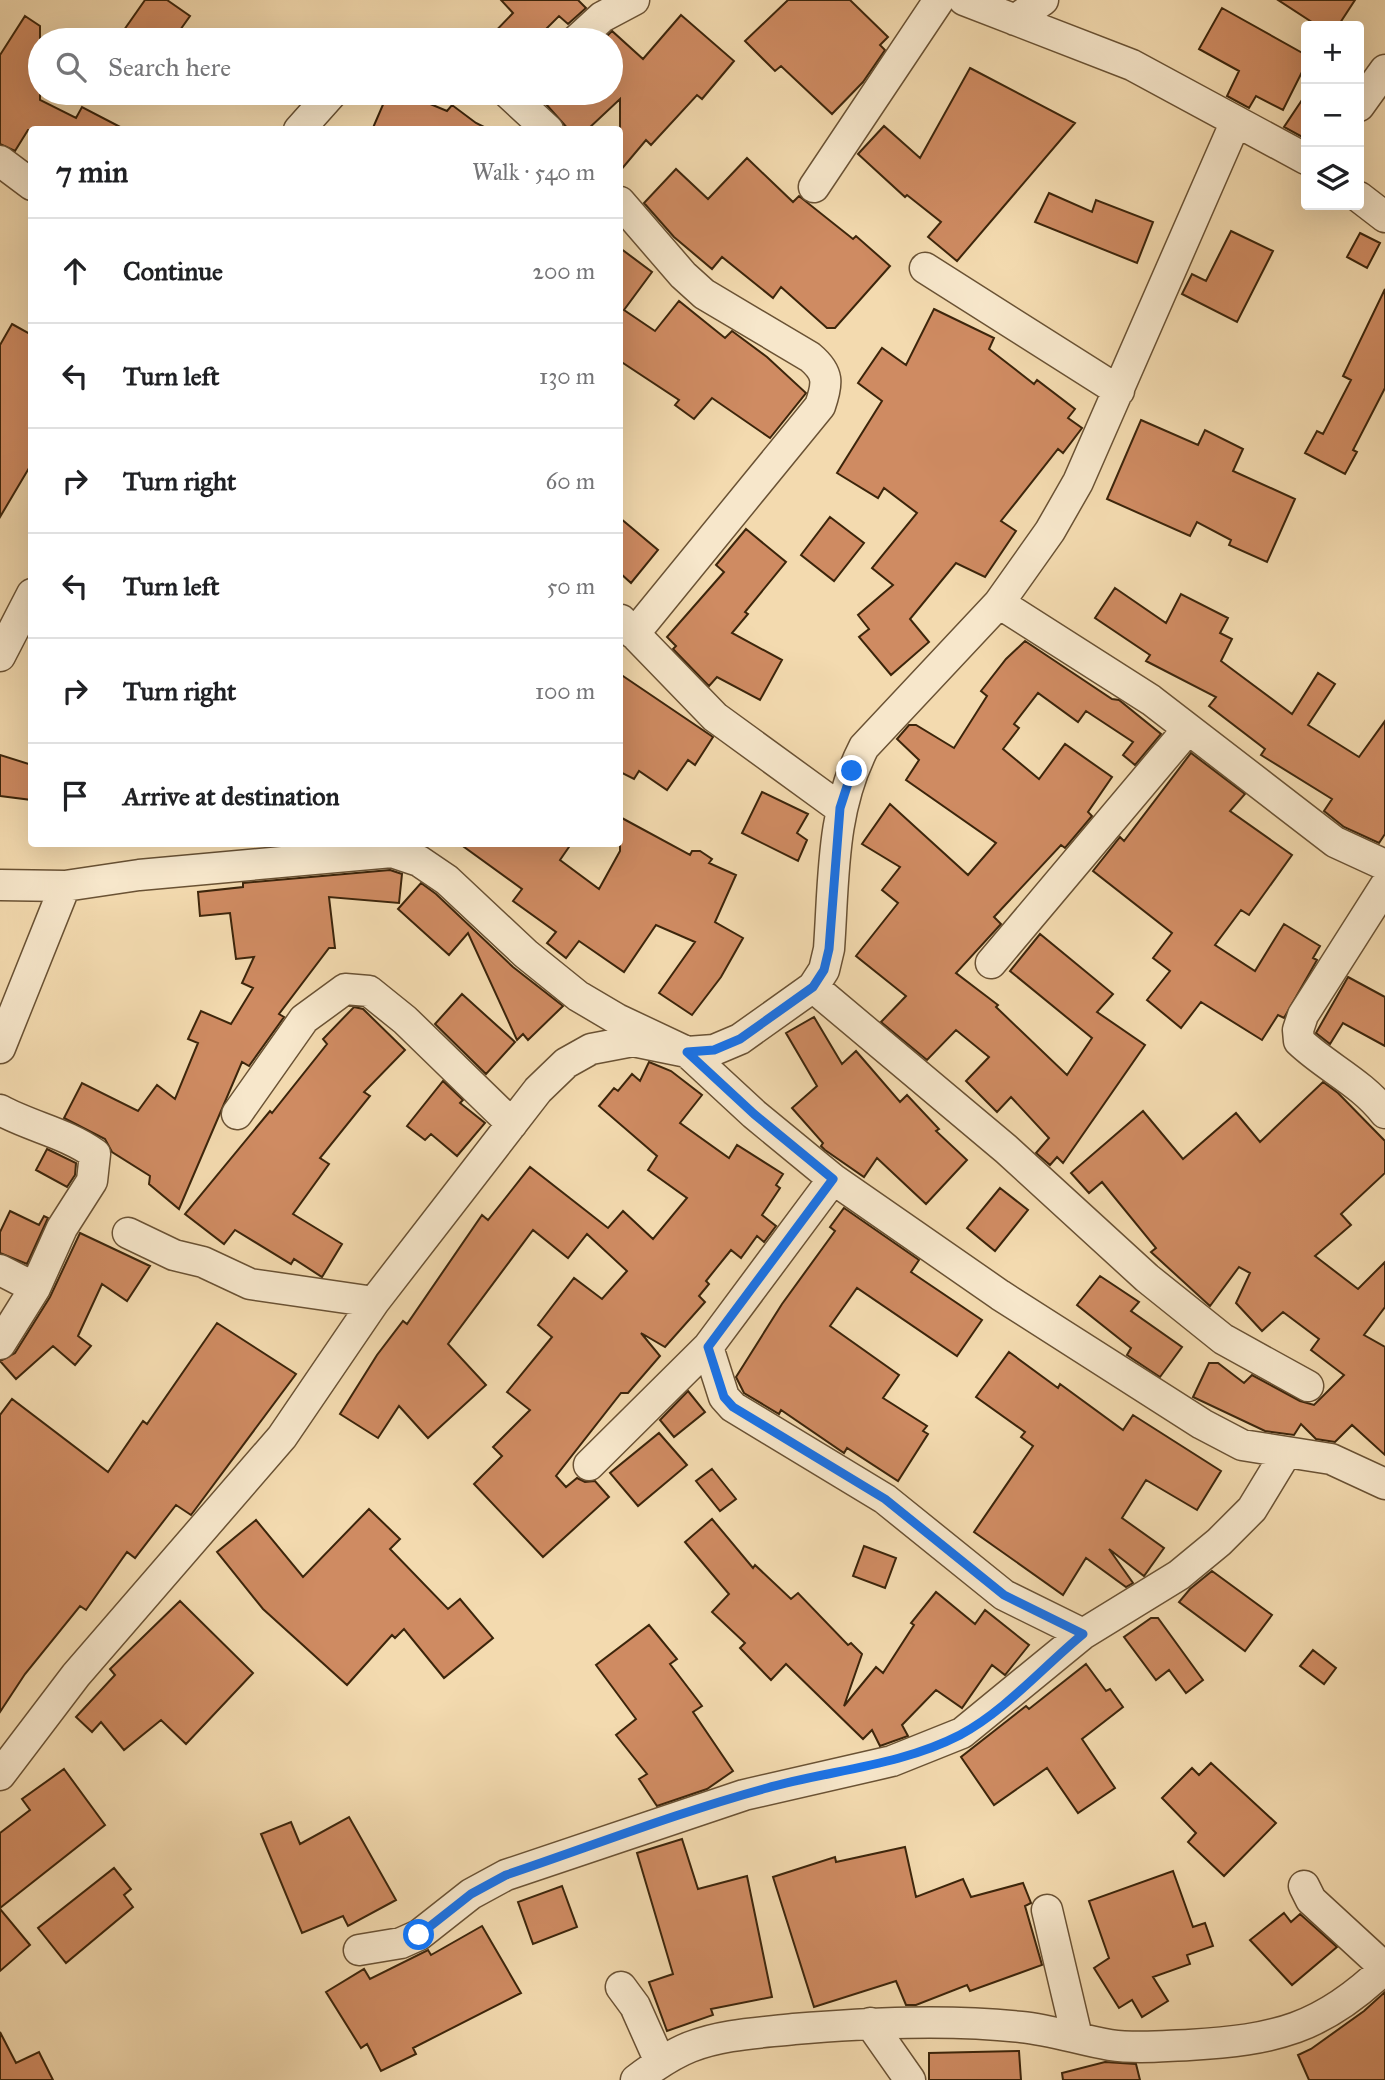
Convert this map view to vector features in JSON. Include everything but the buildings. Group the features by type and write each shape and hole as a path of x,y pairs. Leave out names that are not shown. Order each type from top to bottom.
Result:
{"street":[{"path":"590,28 602,17 634,0"},
{"path":"814,187 939,0"},
{"path":"964,0 1132,65 1301,156"},
{"path":"1014,20 1043,0"},
{"path":"1364,99 1385,70"},
{"path":"303,126 321,105"},
{"path":"525,105 544,126"},
{"path":"0,1775 76,1675 282,1437 374,1302 538,1090 566,1063 592,1049 633,1041 687,1052 714,1050 740,1039 813,987 824,970 829,949 840,808 852,771 864,747 999,603 1050,531 1078,482 1236,121"},
{"path":"0,161 28,182"},
{"path":"1364,201 1385,217"},
{"path":"623,205 683,275 704,294 810,357 823,368 828,383 820,406 627,626 715,717 840,808"},
{"path":"925,268 1119,391"},
{"path":"0,656 28,602"},
{"path":"999,603 1151,701 1335,842 1385,865"},
{"path":"990,963 1188,729"},
{"path":"172,872 181,847"},
{"path":"0,885 65,886 172,872 392,852 419,860 447,880 526,954 578,996 617,1019 687,1052 754,1114 833,1179 1000,1295 1202,1424 1242,1445 1331,1459 1385,1484"},
{"path":"0,1048 65,886"},
{"path":"1385,886 1303,1015 1298,1041 1314,1056 1359,1084 1385,1113"},
{"path":"813,987 1006,1149 1147,1278 1223,1339 1308,1386"},
{"path":"237,1114 304,1019 345,989 369,992 405,1020 512,1124"},
{"path":"0,1110 21,1122 81,1144 95,1154 92,1181 62,1228 35,1288 0,1343"},
{"path":"589,1465 708,1347 833,1179"},
{"path":"128,1233 174,1255 203,1262 250,1283 374,1302"},
{"path":"0,1270 35,1288"},
{"path":"708,1347 724,1397 733,1407 885,1499 1004,1595 1083,1634"},
{"path":"359,1950 401,1943 419,1935 471,1894 506,1875 744,1795 892,1761 934,1747 962,1733 994,1711 1083,1634 1180,1575 1219,1542 1252,1509 1286,1453"},
{"path":"636,2080 660,2062 691,2047 735,2035 870,2023 1020,2027 1140,2047 1247,2042 1285,2032 1321,2017 1360,1992 1385,1968 1311,1900 1304,1886"},
{"path":"1047,1910 1077,2037"},
{"path":"621,1987 635,2006 660,2062"},
{"path":"870,2023 910,2080"}],"route":[{"path":"419,1935 471,1894 506,1875 744,1795 892,1761 934,1747 962,1733 994,1711 1083,1634 1004,1595 885,1499 733,1407 724,1397 708,1347 833,1179 754,1114 687,1052 714,1050 740,1039 813,987 824,970 829,949 840,808 852,771"}]}
